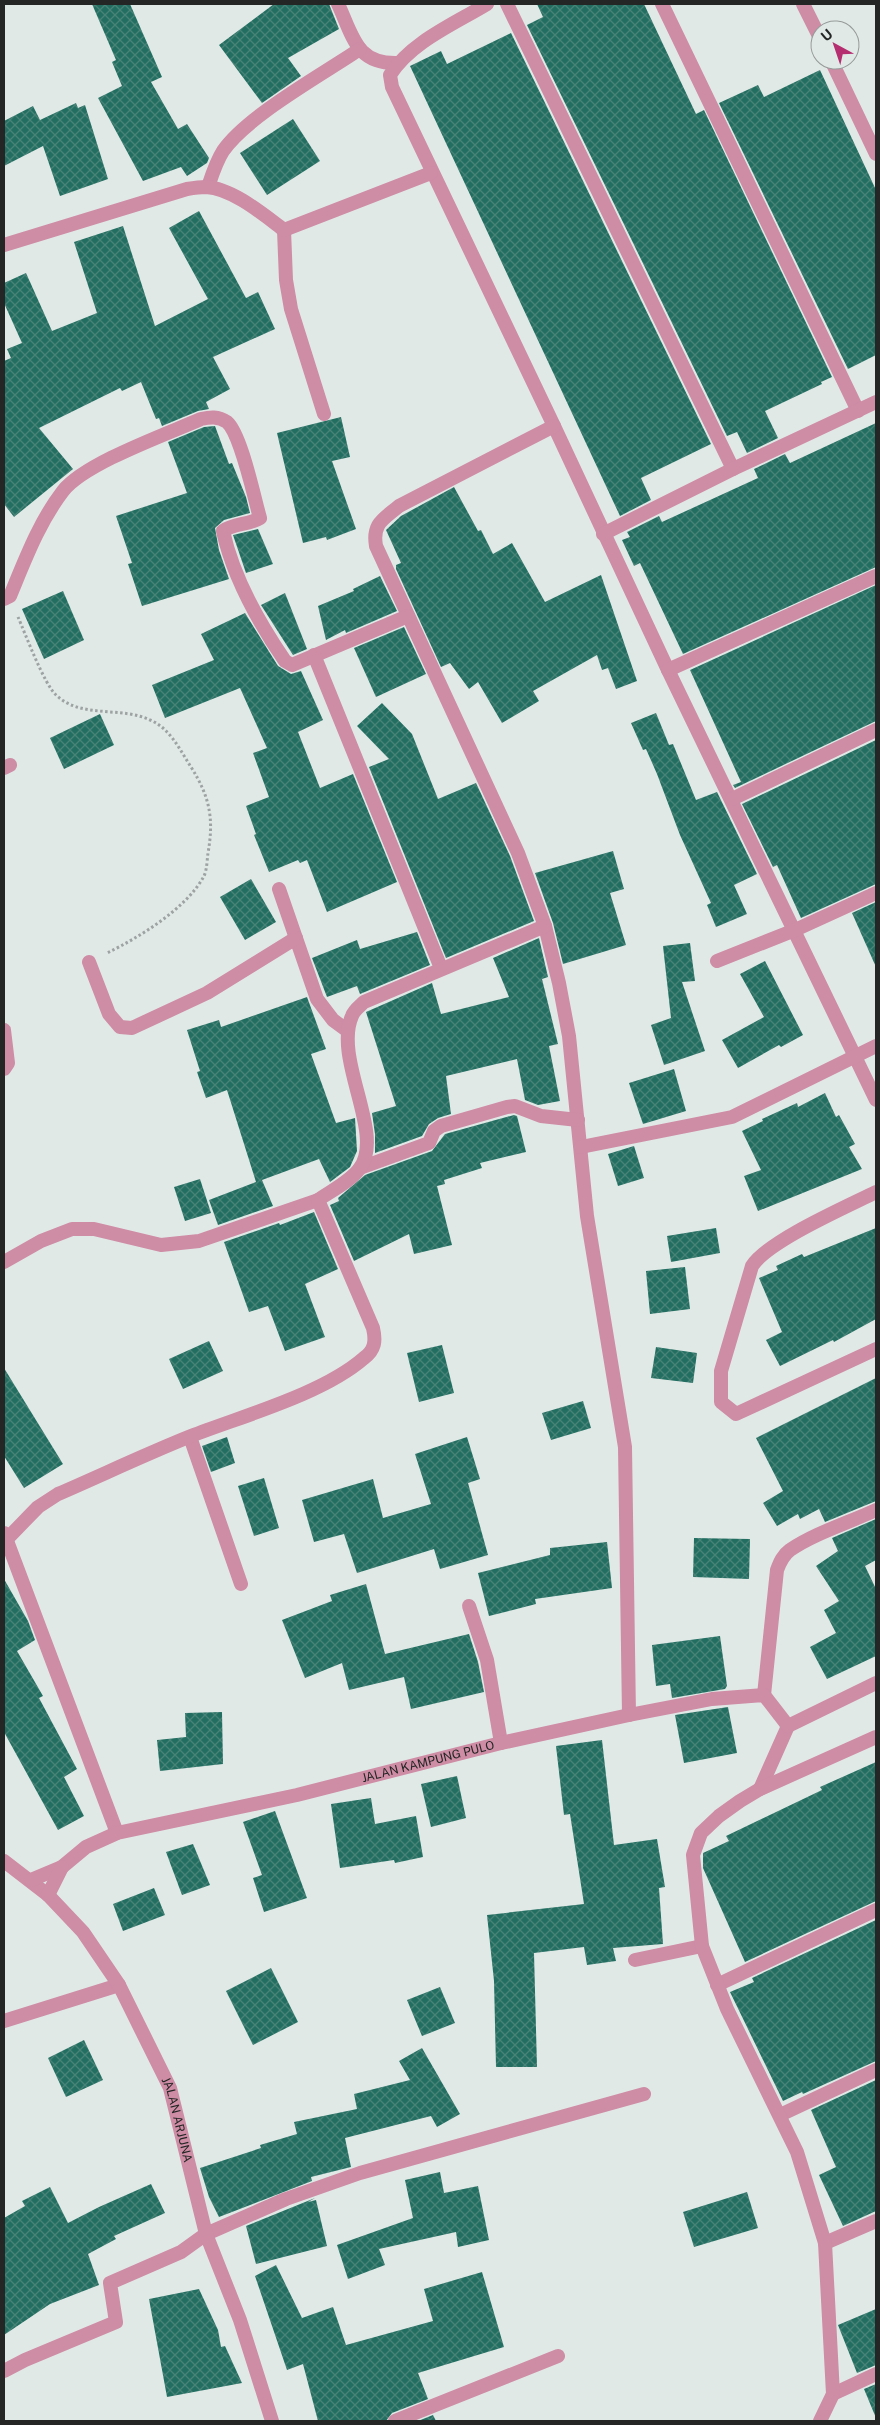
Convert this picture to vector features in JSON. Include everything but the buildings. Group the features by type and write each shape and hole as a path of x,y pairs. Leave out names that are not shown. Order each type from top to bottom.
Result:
{"street":[{"path":"338,4 360,49 368,58 383,63 397,63"},
{"path":"487,4 410,51 397,63 390,75 392,88 554,426 668,670 856,1055 876,1100"},
{"path":"507,4 733,469"},
{"path":"662,4 858,411"},
{"path":"803,4 811,20"},
{"path":"208,187 224,151 239,134 270,108 360,49"},
{"path":"836,70 876,154"},
{"path":"284,230 432,173"},
{"path":"4,245 187,189 208,187 225,192 250,205 284,230"},
{"path":"284,230 286,280 291,309 324,414"},
{"path":"604,534 733,469 876,402"},
{"path":"7,598 38,532 64,489 98,465 201,419 214,416 227,422 236,433 260,518 251,524 229,527 223,531 234,568 285,662 292,665 408,616"},
{"path":"554,426 399,506 377,524 374,536 376,546 518,853 545,926 569,1036 587,1216 625,1447 629,1715"},
{"path":"668,670 876,576"},
{"path":"314,655 441,968"},
{"path":"732,799 876,730"},
{"path":"279,889 317,999 333,1020 348,1031"},
{"path":"717,961 795,930 876,893"},
{"path":"360,1168 367,1153 367,1135 346,1038 352,1014 364,1002 441,968 545,926"},
{"path":"89,962 109,1014 120,1027 132,1028 207,993 296,938"},
{"path":"4,1030 8,1063 4,1069"},
{"path":"581,1147 732,1117 876,1046"},
{"path":"4,1262 41,1241 72,1229 94,1229 161,1245 199,1241 318,1200 360,1168 428,1143 434,1131 441,1126 507,1107 514,1106 541,1116 578,1120"},
{"path":"876,1192 775,1244 756,1260 752,1266 721,1371 721,1402 736,1414 876,1349"},
{"path":"117,1833 5,1538 38,1507 58,1494 190,1437 330,1381 354,1366 372,1350 376,1339 373,1328 318,1200"},
{"path":"190,1437 241,1584"},
{"path":"788,1726 764,1695 777,1570 782,1559 789,1551 876,1510"},
{"path":"469,1606 487,1660 501,1743"},
{"path":"760,1789 788,1726 876,1684"},
{"name":"JALAN KAMPUNG PULO","path":"31,1880 62,1867 86,1847 117,1833 297,1795 501,1743 629,1715 712,1699 764,1695"},
{"path":"820,2421 833,2394 825,2244 797,2152 727,2009 702,1946 693,1855 701,1833 719,1816 760,1789 876,1737"},
{"name":"JALAN ARJUNA","path":"4,1861 48,1895 83,1932 119,1985 170,2088 206,2234 240,2320 272,2421"},
{"name":"JALAN KAMPUNG PULO","path":"48,1895 62,1867"},
{"path":"717,1985 876,1910"},
{"path":"635,1960 702,1946"},
{"path":"4,2021 119,1985"},
{"path":"780,2115 876,2070"},
{"path":"4,2370 116,2322 110,2283 181,2252 206,2234 286,2199 360,2173 644,2094"},
{"path":"825,2244 876,2221"},
{"path":"395,2421 558,2356"},
{"path":"833,2394 876,2374"}],"path":[{"path":"7,598 54,694 67,703 90,710 149,719 162,727 201,783 209,803 212,830 204,875 188,897 182,904 123,945 89,962"}]}
